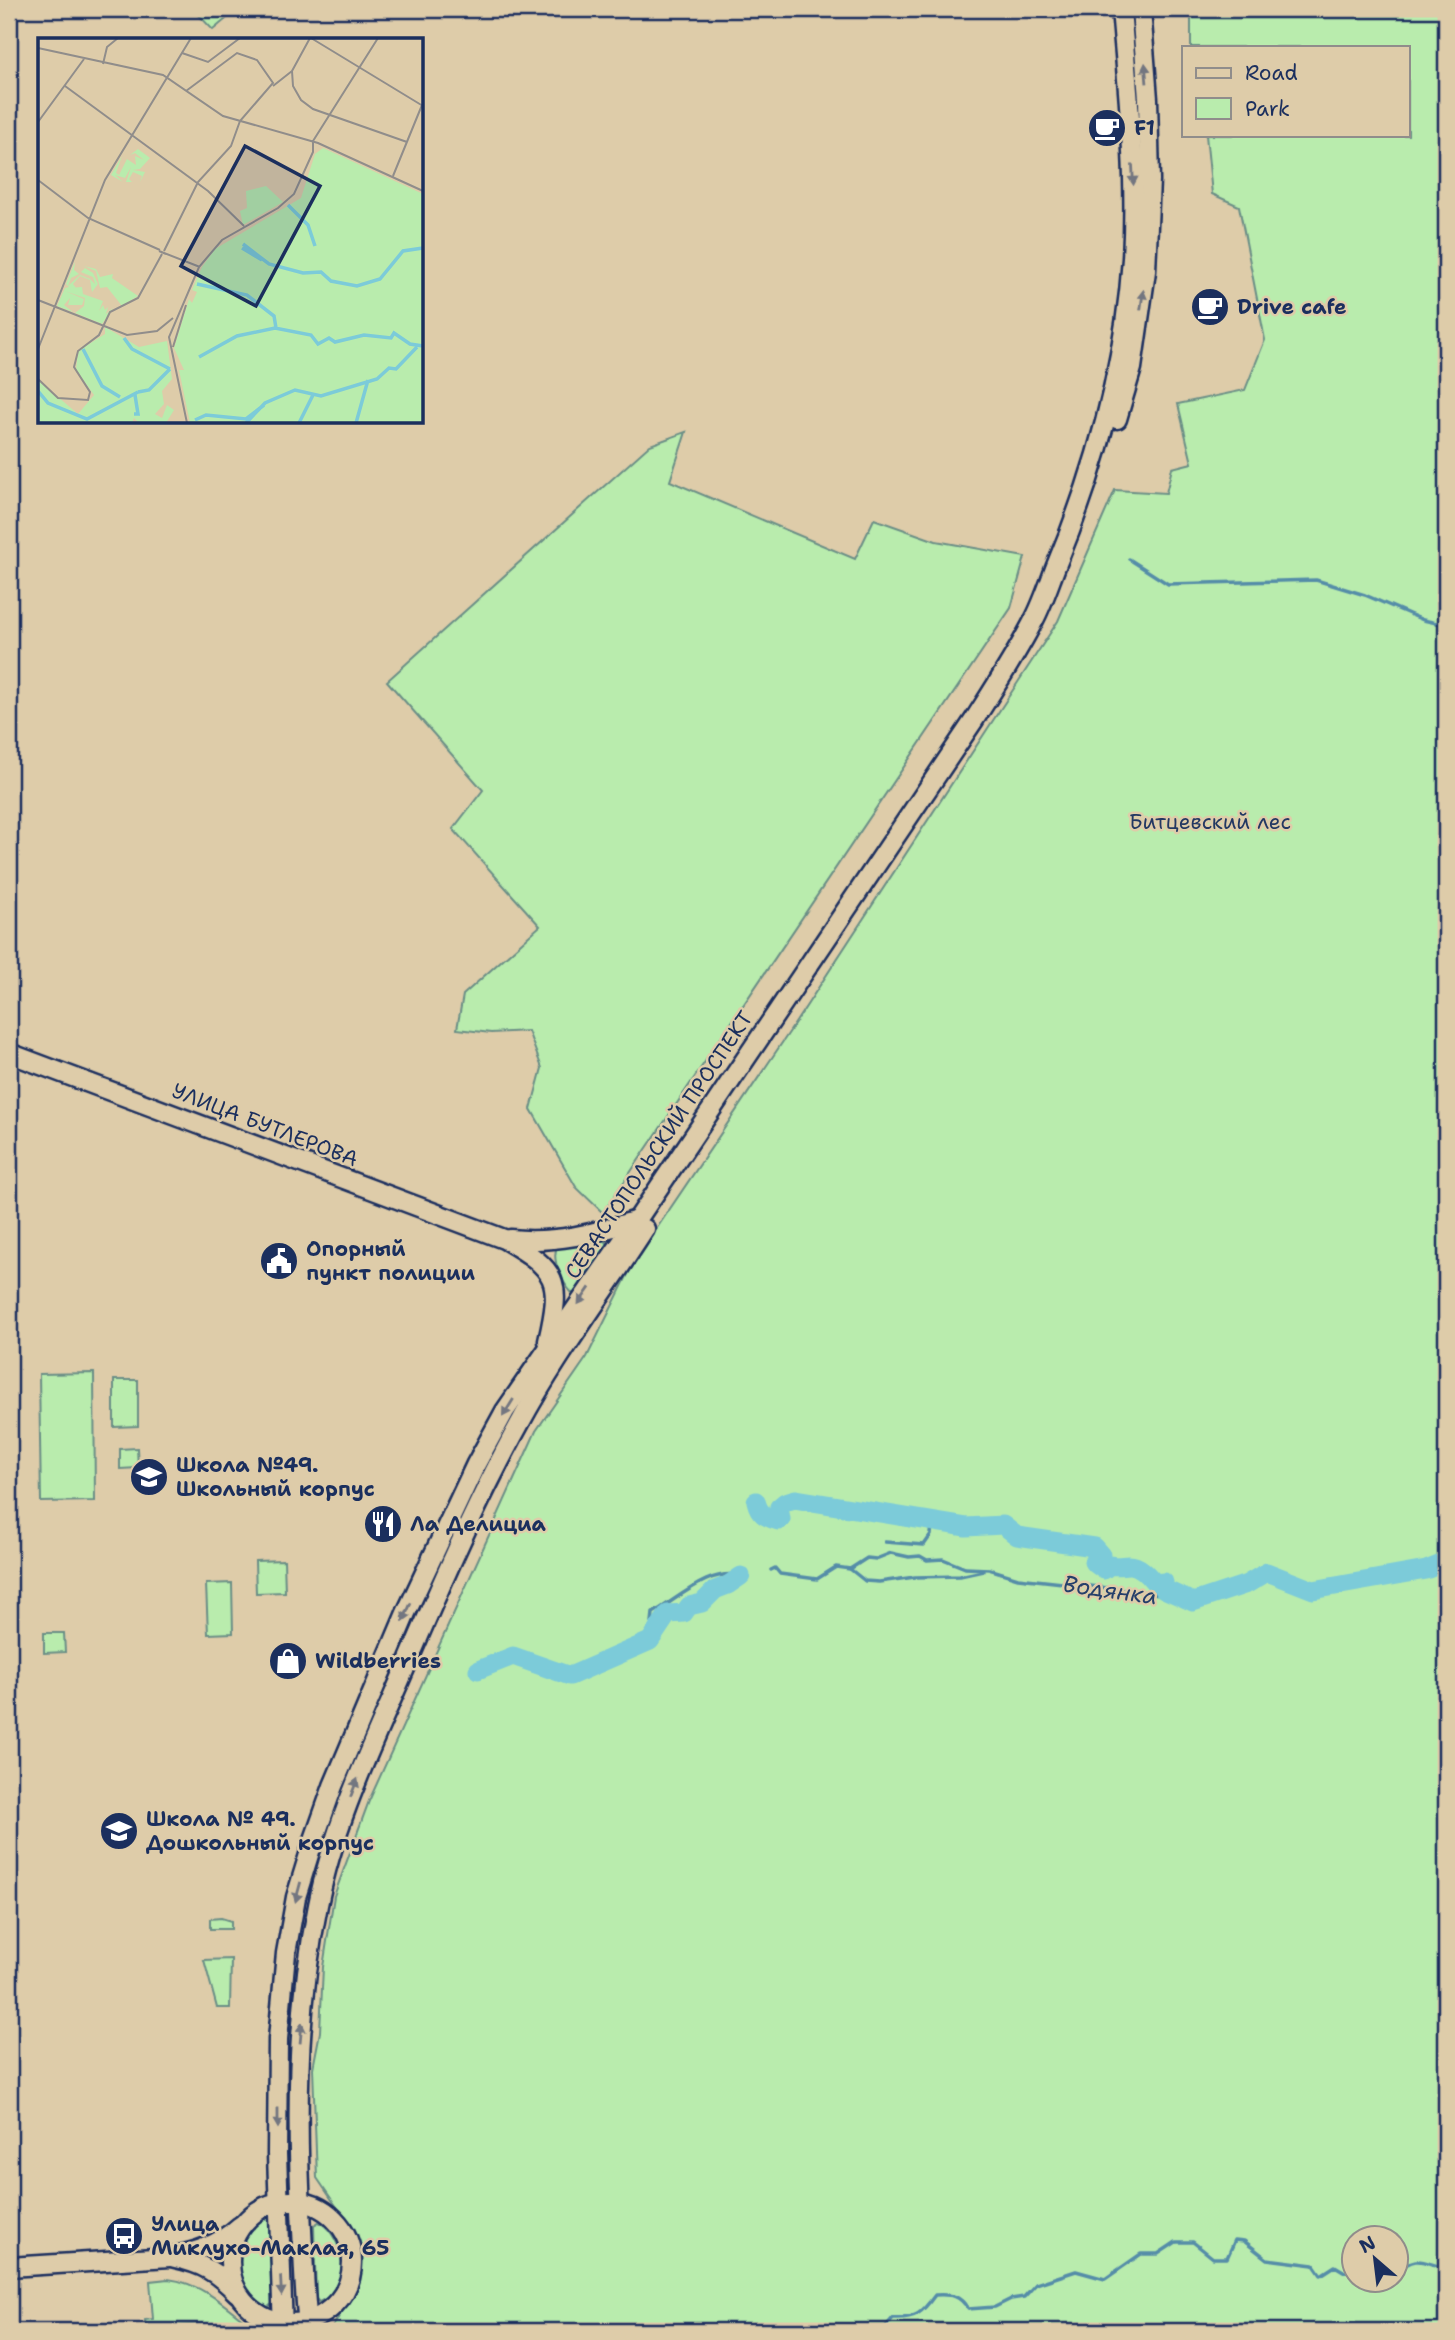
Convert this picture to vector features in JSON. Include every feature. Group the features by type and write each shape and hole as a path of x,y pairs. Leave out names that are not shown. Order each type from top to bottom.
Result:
{"main road":[{"name":"СЕВАСТОПОЛЬСКИЙ ПРОСПЕКТ","path":"283,2327 277,2201 278,2039 286,1953 296,1897 333,1786 406,1614 476,1464 505,1411 637,1220 1006,670 1035,617 1079,512 1110,399 1122,338 1132,260 1133,193 1121,9"},
{"name":"СЕВАСТОПОЛЬСКИЙ ПРОСПЕКТ","path":"308,2326 298,2166 300,2038 316,1916 331,1853 355,1784 426,1620 521,1421 1016,671 1043,622 1089,516 1132,368 1146,271 1150,180 1148,99 1140,9"},
{"name":"УЛИЦА БУТЛЕРОВА","path":"9,1053 505,1239 535,1257 554,1280 553,1317 545,1351"},
{"name":"УЛИЦА БУТЛЕРОВА","path":"505,1239 551,1240 597,1232 637,1220"},
{"path":"9,2267 170,2257 193,2252 216,2244 264,2206 277,2201 300,2199 314,2204 334,2222 346,2242 352,2268 345,2294 335,2306 308,2326 283,2327 245,2301 211,2269 192,2261 170,2257"},
{"path":"243,2224 235,2236 230,2262 232,2275 245,2301"}],"green space":[{"path":"193,9 238,9 213,30"},
{"name":"Битцевский лес","path":"1191,9 1446,9 1446,2331 330,2331 358,2286 361,2252 356,2235 317,2178 313,2068 320,2032 323,1967 334,1896 369,1801 536,1431 587,1357 634,1262 790,1031 1058,621 1115,490 1166,493 1172,468 1192,463 1178,404 1245,390 1265,340 1239,206 1212,194 1206,136 1410,136 1410,46 1191,46"},
{"path":"686,432 670,481 855,559 874,519 936,541 1025,557 1011,608 603,1213 576,1187 531,1109 542,1068 528,1031 491,1033 457,1029 463,995 540,926 453,829 483,790 387,681 650,445"},
{"path":"605,1240 610,1248 577,1295 572,1293 558,1271 555,1258 557,1247"},
{"path":"94,1373 95,1501 41,1502 39,1374"},
{"path":"114,1380 138,1380 138,1426 114,1427"},
{"path":"137,1448 138,1468 120,1469 120,1449"},
{"path":"284,1560 285,1592 256,1593 255,1561"},
{"path":"232,1583 233,1633 208,1634 206,1584"},
{"path":"44,1633 64,1633 65,1652 44,1653"},
{"path":"210,1919 231,1921 231,1929 210,1929"},
{"path":"231,1959 230,2008 217,2008 204,1960"},
{"path":"269,2216 273,2303 268,2307 251,2297 241,2285 236,2263 242,2239 249,2229"},
{"path":"319,2222 335,2239 342,2263 337,2286 319,2302 316,2299 314,2225"},
{"path":"168,2279 205,2292 257,2331 221,2331 202,2324 146,2328 145,2320 153,2319 150,2281"}],"waterway":[{"path":"1129,559 1168,584 1316,580 1365,595 1423,620 1446,625"},
{"path":"756,1501 763,1514 778,1521 781,1519 779,1507 795,1499 966,1527 1003,1525 1017,1536 1094,1547 1101,1555 1093,1562 1104,1570 1110,1565 1137,1567 1155,1583 1164,1582 1164,1589 1193,1602 1247,1584 1267,1572 1313,1590 1426,1570 1446,1562"},
{"path":"885,1542 924,1545 931,1535 932,1522"},
{"name":"Водянка","path":"771,1570 775,1568 780,1574 817,1579 836,1567 850,1569 867,1558 876,1559 891,1553 909,1557 920,1556 927,1560 943,1559 965,1568 989,1569 1018,1578 1178,1596"},
{"path":"850,1569 865,1581 879,1582 915,1577 960,1576 983,1571"},
{"path":"650,1641 653,1613 706,1580 729,1574 741,1576"},
{"name":"Водянка","path":"478,1670 513,1656 570,1676 650,1641 668,1614 684,1613 689,1606 702,1603 715,1590 741,1576"},
{"path":"882,2331 893,2318 918,2314 935,2295 954,2296 968,2309 995,2307 1011,2299 1024,2297 1036,2284 1076,2271 1105,2279 1141,2254 1158,2254 1176,2242 1193,2242 1213,2258 1227,2258 1235,2240 1244,2241 1267,2259 1314,2265 1321,2275 1335,2266 1340,2269"},
{"path":"1410,2263 1421,2261 1446,2268"}],"place":[{"name":"F1","path":"1107,128"},
{"name":"Drive cafe","path":"1210,307"},
{"name":"Опорный пункт полиции","path":"279,1261"},
{"name":"Школа №49. Школьный корпус","path":"149,1477"},
{"name":"Ла Делициа","path":"383,1524"},
{"name":"Wildberries","path":"288,1661"},
{"name":"Школа № 49. Дошкольный корпус","path":"119,1831"},
{"name":"Улица Миклухо-Маклая, 65","path":"124,2236"}]}
